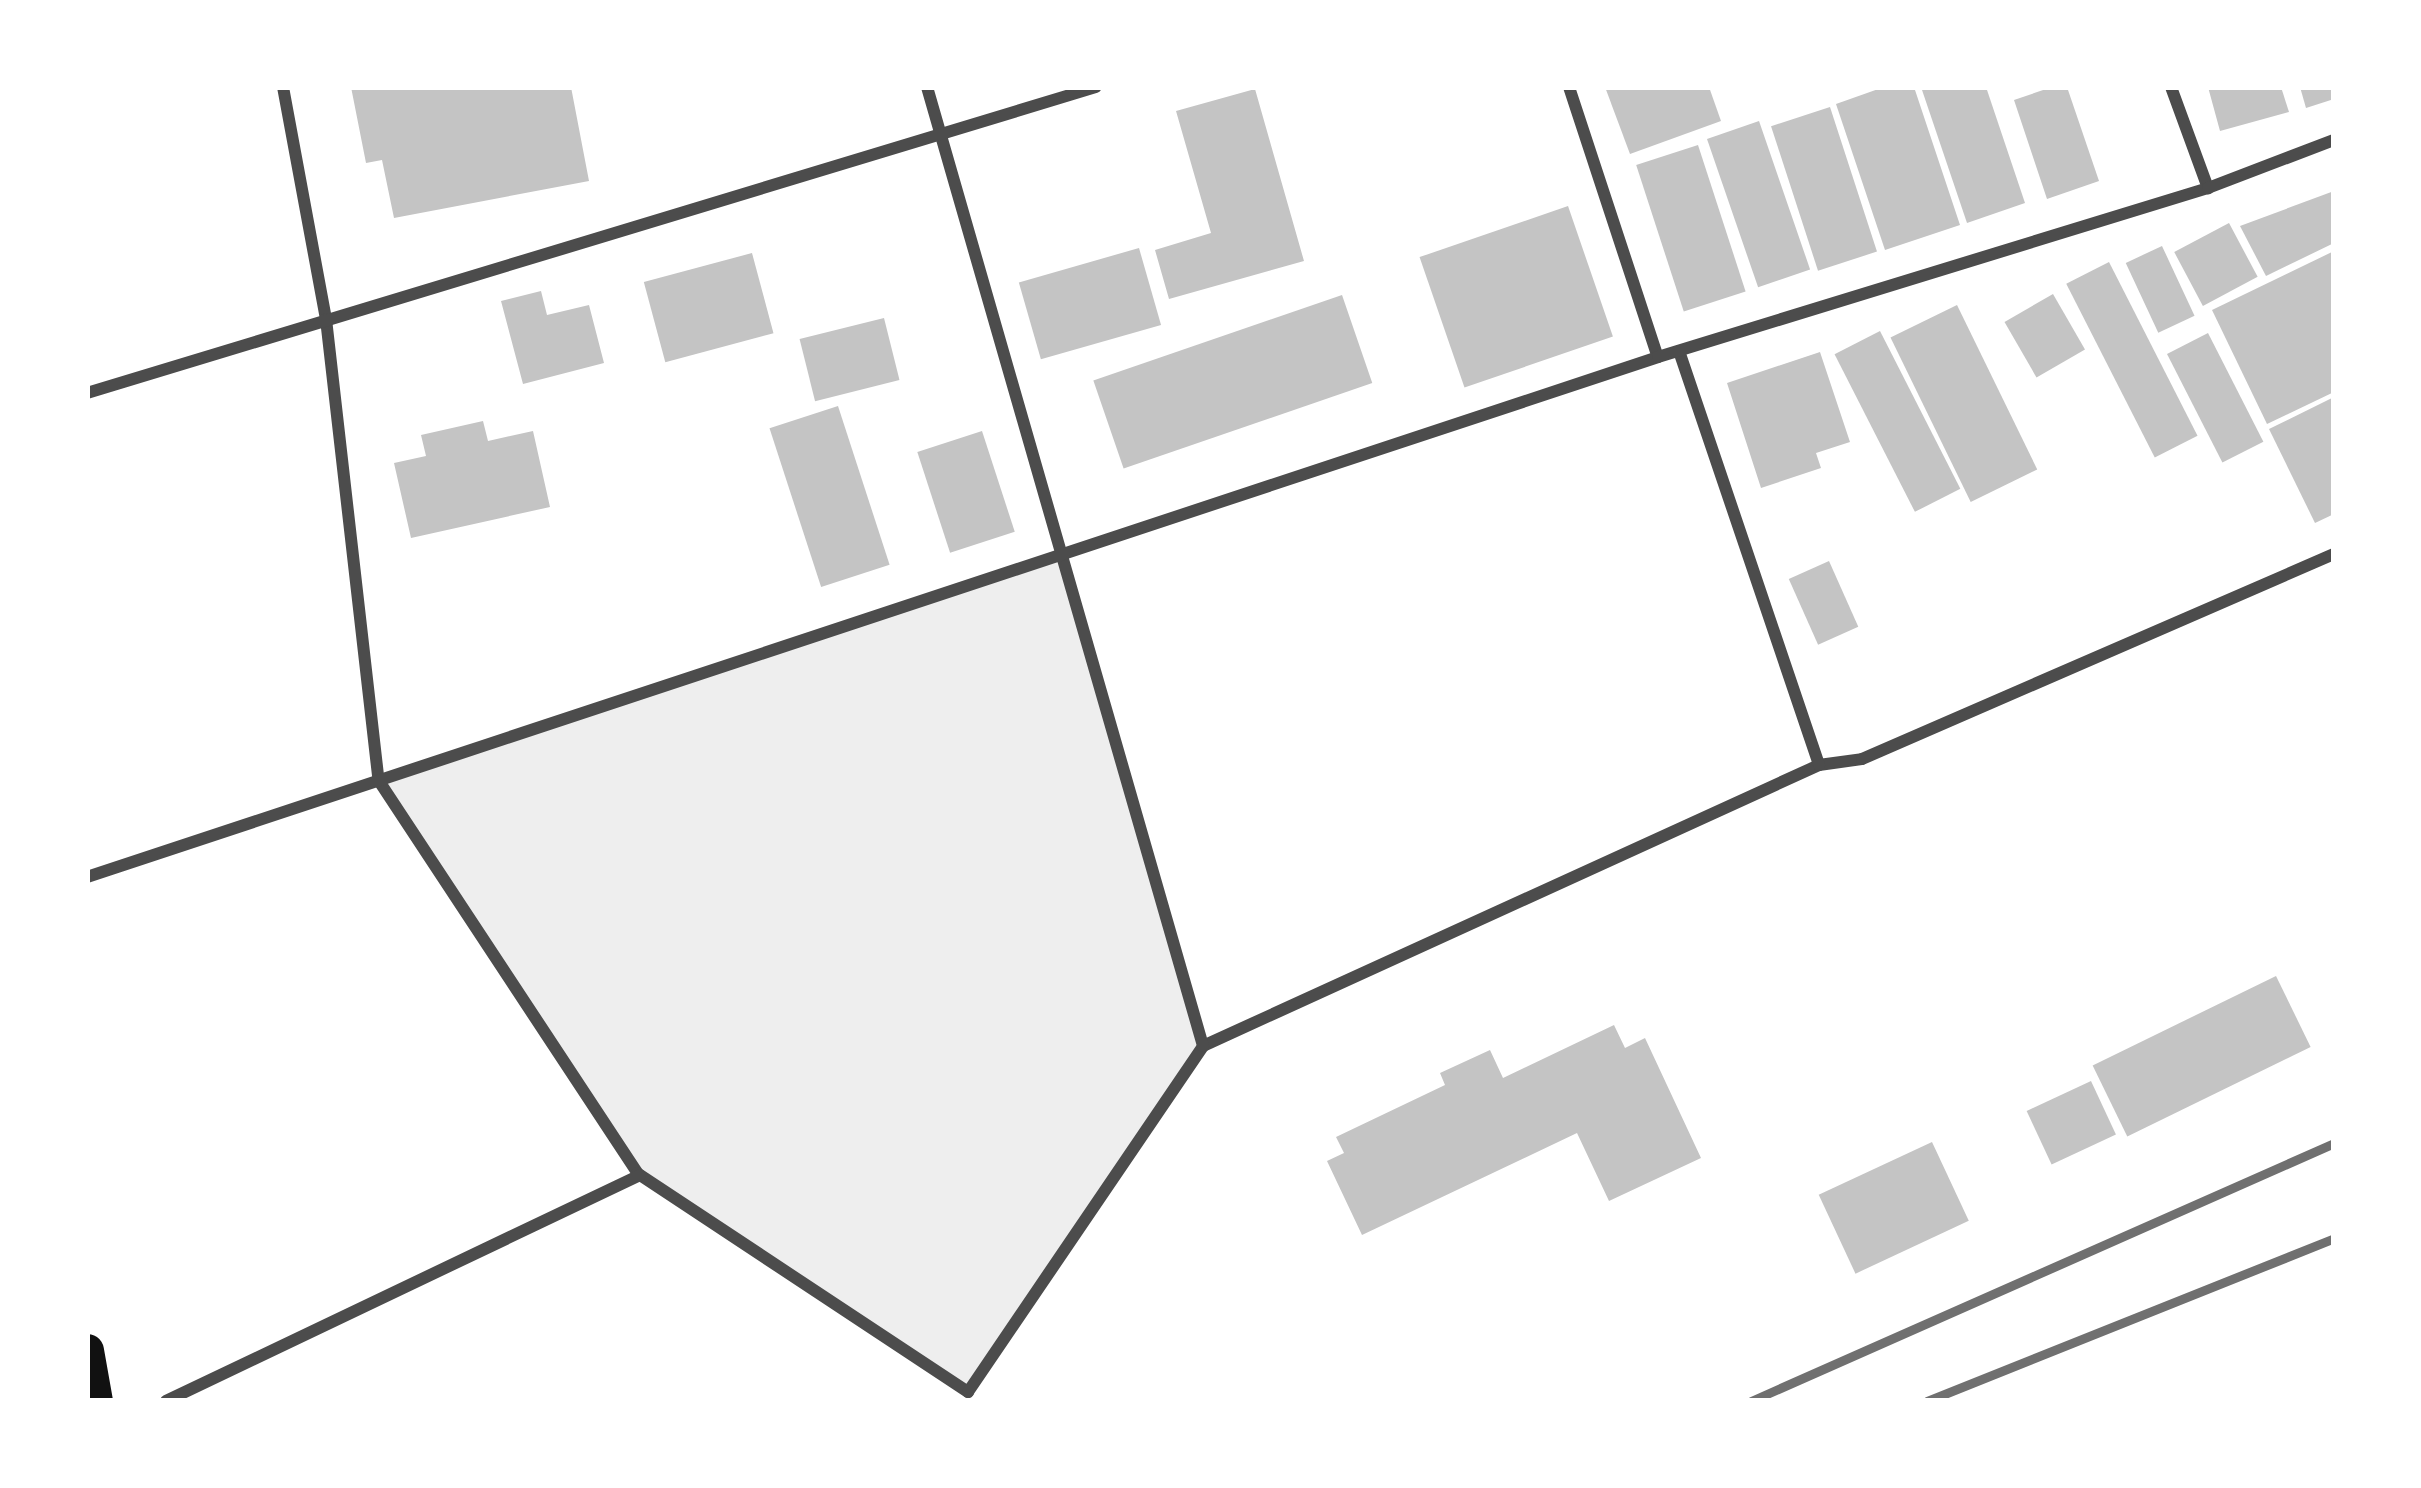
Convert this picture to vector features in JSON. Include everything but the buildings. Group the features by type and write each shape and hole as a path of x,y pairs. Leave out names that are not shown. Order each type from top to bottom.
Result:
{"highway":[{"path":"87,1350 96,1401"}],"street":[{"path":"283,87 326,319 379,781 640,1175 968,1392 1203,1046 1819,765 1862,759 2334,554"},
{"path":"927,87 1203,1046"},
{"path":"87,394 1096,87"},
{"path":"1569,87 1658,357"},
{"path":"2171,87 2208,188"},
{"path":"87,877 1658,357 2208,188 2334,140"},
{"path":"1679,351 1819,765"},
{"path":"166,1401 640,1175"}],"shaded area":[{"path":"1062,556 1203,1046 968,1392 637,1173 379,781"}],"railway":[{"path":"1751,1401 2334,1143"},
{"path":"1927,1401 2334,1238"}]}
